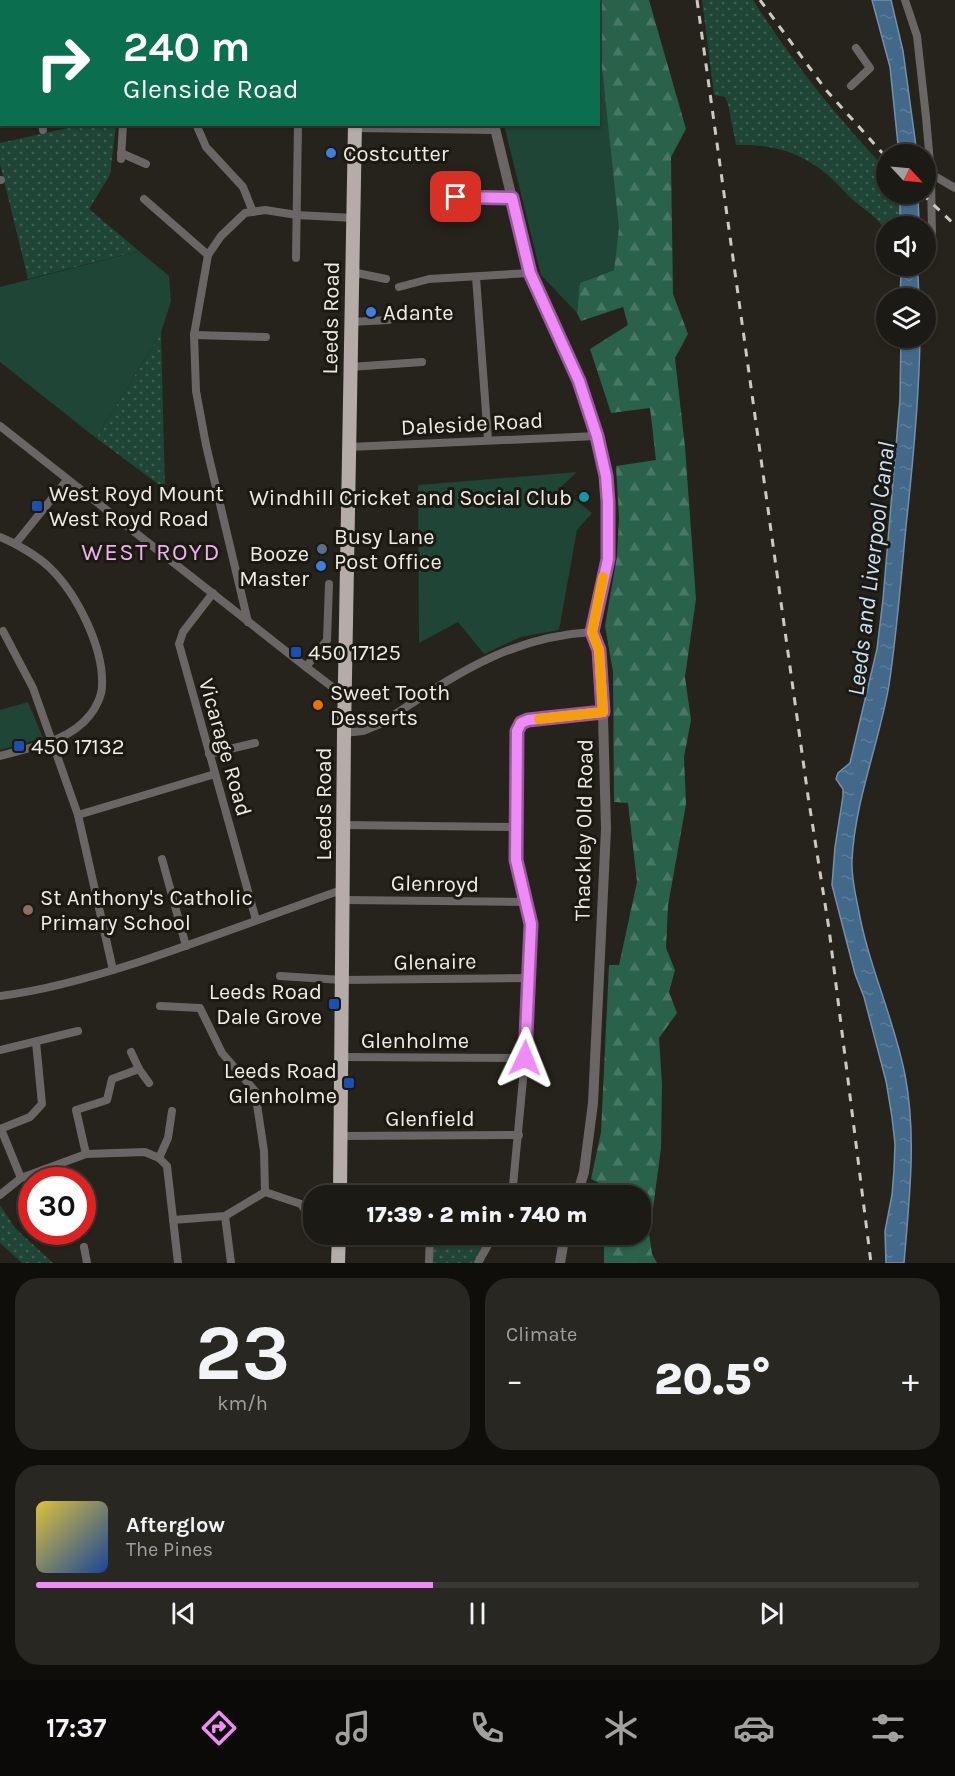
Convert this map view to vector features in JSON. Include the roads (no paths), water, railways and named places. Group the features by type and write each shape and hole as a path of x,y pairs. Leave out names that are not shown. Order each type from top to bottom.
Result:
{"main road":[{"name":"Leeds Road","path":"340,1185 344,733 355,126"},
{"path":"338,1263 339,1245"}],"street":[{"path":"905,0 917,36 928,144"},
{"path":"851,86 870,68 856,48"},
{"path":"123,126 121,156 146,164"},
{"path":"197,126 206,147 243,187 253,212"},
{"path":"296,258 298,126"},
{"path":"355,126 495,127"},
{"name":"Thackley Old Road","path":"495,127 530,273 579,381 597,436 606,476 608,559 592,632 599,650 606,829 593,1103 580,1185"},
{"path":"936,177 955,188"},
{"path":"437,197 512,198"},
{"path":"144,199 208,255"},
{"path":"248,622 198,402 194,334 208,255 221,236 245,213 265,210 297,215 353,218"},
{"path":"352,272 386,279"},
{"path":"399,287 429,279 530,273"},
{"path":"476,277 488,440"},
{"path":"351,322 388,320"},
{"path":"194,334 266,337"},
{"path":"350,367 422,362"},
{"path":"0,426 306,667 331,686 345,690"},
{"name":"Daleside Road","path":"349,447 597,436"},
{"path":"16,543 67,480"},
{"path":"0,537 16,543 49,567 69,590 86,619 100,661 102,686 101,694 91,714 77,728 52,741 0,756"},
{"path":"306,667 327,640 329,584"},
{"name":"Vicarage Road","path":"213,593 183,633 179,644 256,920"},
{"path":"3,631 33,688 78,815 113,970"},
{"path":"344,733 363,731 380,724 471,667 512,648 558,635 592,632"},
{"path":"513,1185 525,1058 531,924 516,860 517,731 521,723 528,720 603,712"},
{"path":"209,754 255,743"},
{"path":"78,815 215,774"},
{"path":"344,825 516,827"},
{"path":"162,860 186,946"},
{"path":"0,996 42,989 113,970 256,920 344,894"},
{"name":"Glenroyd","path":"344,894 525,902"},
{"name":"Glenaire","path":"280,976 342,980 528,978"},
{"path":"160,1006 200,1008 222,1053 255,1090 264,1151 265,1192"},
{"path":"0,1050 78,1031"},
{"path":"18,1171 1,1129 30,1117 42,1104 36,1042"},
{"path":"131,1052 139,1070 149,1083"},
{"name":"Glenholme","path":"342,1057 525,1058"},
{"path":"86,1154 76,1110 107,1100 112,1079 139,1070"},
{"path":"159,1158 168,1138 172,1111"},
{"name":"Glenfield","path":"342,1136 519,1135"},
{"path":"51,1167 86,1154 145,1152 159,1158 167,1166 178,1263"},
{"path":"0,1195 18,1180"},
{"path":"173,1220 225,1216 265,1192 301,1204 303,1207"},
{"path":"225,1216 231,1263"},
{"path":"429,1263 430,1245"},
{"path":"478,1263 488,1245"},
{"path":"560,1263 563,1245"},
{"path":"84,1247 87,1263"}],"water":[{"path":"872,0 891,0 903,51 916,144 898,144 890,67"},
{"path":"900,204 918,204 919,216 900,216"},
{"path":"901,276 918,276 919,288 900,288"},
{"path":"901,348 920,348 913,455 897,625 885,707 862,794 854,838 852,866 862,929 900,1054 909,1098 911,1169 904,1263 886,1263 885,1231 894,1170 895,1144 892,1117 886,1081 832,885 843,796 843,789 836,779 838,773 850,763 877,649 900,399"}],"railway":[{"path":"697,0 808,796 829,929 871,1263"},
{"path":"760,0 826,90 876,146"},
{"path":"933,204 955,225"}],"place":[{"name":"Costcutter","path":"331,153"},
{"name":"Adante","path":"371,312"},
{"name":"Windhill Cricket and Social Club","path":"584,497"},
{"name":"West Royd Mount West Royd Road","path":"37,506"},
{"name":"Busy Lane Post Office","path":"322,549"},
{"name":"Booze Master","path":"321,566"},
{"name":"450 17125","path":"296,652"},
{"name":"Sweet Tooth Desserts","path":"318,705"},
{"name":"450 17132","path":"19,746"},
{"name":"St Anthony's Catholic Primary School","path":"28,910"},
{"name":"Leeds Road Dale Grove","path":"334,1004"},
{"name":"Leeds Road Glenholme","path":"349,1083"}],"district":[{"name":"WEST ROYD","path":"151,552"}],"water label":[{"name":"Leeds and Liverpool Canal","path":"871,569"}]}
